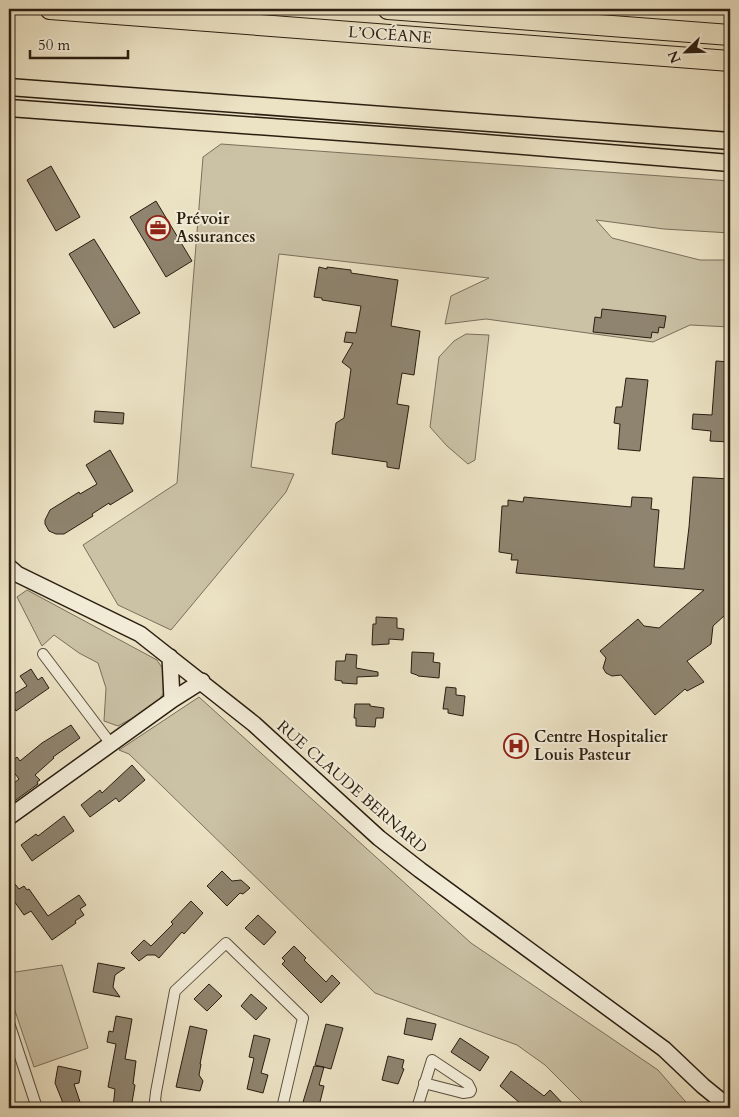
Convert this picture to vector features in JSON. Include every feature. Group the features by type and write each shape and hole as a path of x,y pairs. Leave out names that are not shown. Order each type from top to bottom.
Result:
{"highway":[{"name":"L’OCÉANE","path":"50,9 730,61"},
{"name":"L’OCÉANE","path":"388,9 730,35"}],"main road":[{"path":"9,87 220,105 458,120 730,141"},
{"path":"9,108 730,163"}],"street":[{"name":"RUE CLAUDE BERNARD","path":"9,567 17,574 140,634 202,681 254,724 379,838 664,1050 730,1108"},
{"path":"43,654 111,744"},
{"path":"170,657 172,700"},
{"path":"9,817 172,700 202,681"},
{"path":"158,1108 155,1101 156,1092 175,991 226,943 303,1018 282,1108"},
{"path":"9,1023 37,1108"},
{"path":"417,1108 424,1083"}],"shaded area":[{"path":"221,144 730,181 730,233 664,229 596,220 612,238 700,260 730,260 730,327 690,325 653,342 486,319 445,324 451,296 489,278 279,254 251,467 294,474 286,492 171,630 118,605 83,545 177,483 203,157"},
{"path":"466,334 489,335 475,460 468,464 447,446 430,427 439,357 454,341"},
{"path":"27,590 157,660 166,676 166,687 163,695 150,708 118,726 104,721 106,688 98,663 79,653 54,635 42,646 17,597"},
{"path":"199,697 471,943 658,1070 691,1108 588,1108 545,1065 517,1045 375,993 129,754 119,750"},
{"path":"62,965 88,1048 34,1067 9,993 9,973"}],"building":[{"path":"51,166 80,217 56,231 27,180"},
{"path":"156,201 192,261 166,277 130,217"},
{"path":"94,239 140,313 114,328 69,254"},
{"path":"319,267 351,270 351,273 398,280 391,326 420,331 414,375 402,373 397,404 409,406 399,469 387,467 387,462 332,454 336,423 344,418 351,369 342,362 353,343 344,342 346,332 356,333 361,306 314,297"},
{"path":"602,309 666,316 664,328 659,327 658,333 652,332 651,338 593,332 595,317 601,318"},
{"path":"716,361 730,362 730,442 710,441 711,431 692,429 693,414 712,415"},
{"path":"626,378 648,380 640,451 618,449 620,424 614,423 616,407 622,407"},
{"path":"95,411 124,413 123,424 94,422"},
{"path":"110,450 133,491 110,505 109,503 92,514 93,516 64,534 56,534 49,531 45,520 50,510 79,492 80,494 97,484 86,465"},
{"path":"693,477 730,479 730,603 725,615 713,626 711,644 687,661 704,682 687,691 685,689 655,715 621,675 612,676 606,673 603,668 606,658 600,651 638,619 644,626 659,628 704,590 516,573 518,560 511,560 512,554 499,552 502,506 508,506 508,500 523,502 524,497 631,507 632,497 652,498 651,509 659,510 654,567 684,569"},
{"path":"376,617 397,618 397,628 404,629 403,640 389,639 389,644 372,645 373,624 376,624"},
{"path":"412,652 434,653 433,662 440,663 439,678 418,676 411,673"},
{"path":"346,654 357,655 356,668 378,672 378,676 357,677 357,684 342,683 342,681 335,680 336,661 345,661"},
{"path":"31,669 38,680 42,677 49,688 16,711 9,697 27,686 20,676"},
{"path":"446,687 456,688 456,695 465,696 463,716 448,713 448,709 443,709"},
{"path":"355,704 370,704 370,706 384,708 383,718 376,718 375,727 356,726 356,718 354,718"},
{"path":"71,725 80,738 53,757 35,775 40,780 37,782 38,784 9,805 9,787 19,779 9,764 17,757 20,761 42,743"},
{"path":"132,765 145,780 119,802 116,798 90,817 81,805 100,790 102,793"},
{"path":"64,816 74,831 32,861 21,845 36,834 38,836"},
{"path":"222,871 232,881 241,880 250,888 243,894 240,893 227,906 207,886"},
{"path":"15,884 19,889 24,886 27,890 29,889 48,916 79,895 86,905 80,909 84,915 52,940 31,911 24,915 9,894 9,888"},
{"path":"191,901 203,913 184,934 182,932 159,958 155,955 147,955 139,961 131,953 144,940 151,946 173,924 171,922"},
{"path":"258,915 276,932 264,945 245,928"},
{"path":"294,946 306,958 304,960 326,982 332,975 340,983 321,1003 282,964 285,961 282,958"},
{"path":"98,963 125,968 115,975 113,987 120,997 93,992"},
{"path":"209,984 222,996 207,1011 194,999"},
{"path":"251,994 267,1008 256,1020 241,1006"},
{"path":"116,1016 132,1019 125,1059 136,1061 133,1084 135,1085 131,1108 113,1108 115,1089 108,1087 116,1044 107,1042 109,1031 113,1032"},
{"path":"407,1018 436,1024 432,1040 404,1034"},
{"path":"326,1024 343,1028 331,1069 315,1065"},
{"path":"190,1026 207,1030 200,1064 199,1075 203,1081 200,1091 176,1087"},
{"path":"254,1035 270,1039 261,1073 268,1075 263,1093 247,1089 254,1058 249,1057"},
{"path":"460,1038 489,1057 480,1071 451,1052"},
{"path":"388,1056 404,1060 402,1068 404,1069 398,1084 382,1080"},
{"path":"58,1066 81,1071 79,1083 74,1084 82,1108 65,1108 55,1083"},
{"path":"314,1066 324,1067 319,1085 324,1086 319,1106 303,1102"},
{"path":"511,1071 544,1096 550,1090 567,1108 515,1108 520,1103 500,1086"}],"place":[{"name":"Prévoir Assurances","path":"158,228"},
{"name":"Centre Hospitalier Louis Pasteur","path":"516,746"}]}
